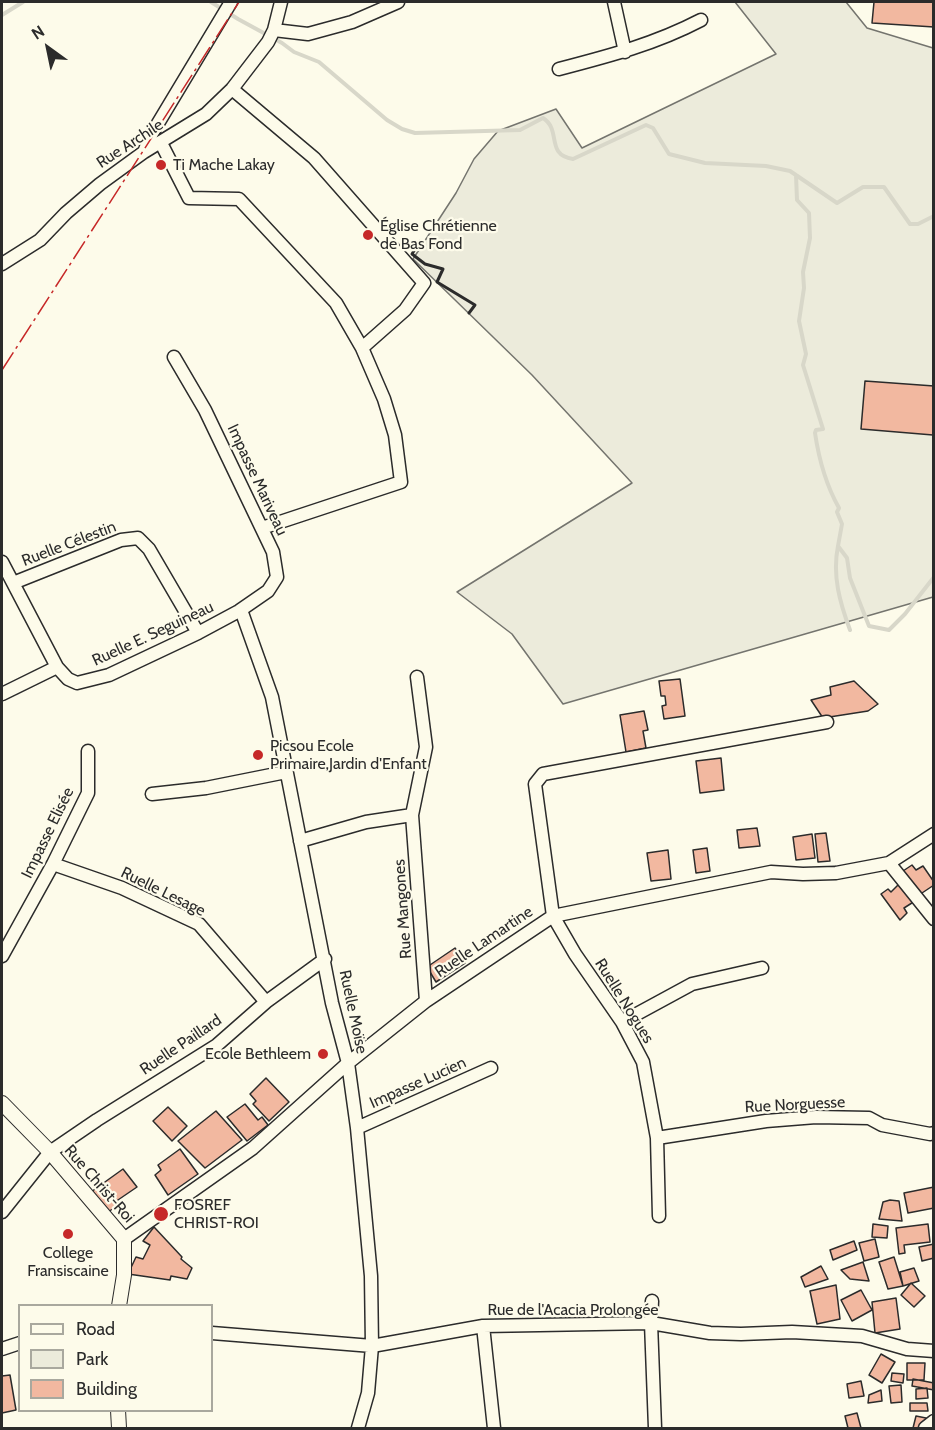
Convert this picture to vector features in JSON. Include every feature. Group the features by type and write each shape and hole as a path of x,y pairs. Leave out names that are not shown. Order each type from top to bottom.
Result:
{"street":[{"name":"Rue Archile","path":"2,264 40,240 66,213 100,184 144,152 161,144 207,114 232,89 272,36 281,2"},
{"path":"272,36 308,34 352,22 398,2"},
{"path":"614,2 625,52"},
{"path":"144,152 151,135 227,8"},
{"path":"559,69 625,52 671,36 701,20"},
{"path":"232,89 314,158 424,283 405,310 362,348"},
{"path":"161,144 189,198 239,199 336,303 362,348 384,399 395,435 401,482 262,528"},
{"name":"Impasse Mariveau","path":"174,357 205,410 273,552 277,577 268,591 241,610"},
{"name":"Ruelle Célestin","path":"13,583 121,540 138,538 149,549 198,633"},
{"path":"2,562 57,667 2,694"},
{"name":"Ruelle E. Seguineau","path":"57,667 68,679 77,683 109,675 241,610"},
{"name":"Ruelle Moïse","path":"241,610 272,698 332,1003 348,1063 357,1128 371,1276 372,1346 368,1393 358,1428"},
{"name":"Rue Mangones","path":"417,676 426,747 412,815 426,1001"},
{"path":"553,916 536,784 543,774 827,722"},
{"name":"Impasse Elisée","path":"2,956 88,793 88,751"},
{"path":"152,794 206,788 286,772"},
{"path":"300,842 366,822 412,815"},
{"name":"Ruelle Lamartine","path":"124,1239 253,1148 348,1063 426,1001 553,916 771,872 836,873 889,863 933,834"},
{"path":"889,863 933,919"},
{"name":"Ruelle Lesage","path":"52,864 122,888 199,924 266,1002"},
{"name":"Ruelle Nogues","path":"553,916 575,954 622,1022 643,1062 657,1138 659,1216"},
{"name":"Ruelle Paillard","path":"2,1212 50,1152 218,1045 266,1002 325,959"},
{"path":"622,1022 692,984 762,968"},
{"name":"Impasse Lucien","path":"357,1128 491,1068"},
{"name":"Rue Christ-Roi","path":"2,1103 50,1152 124,1239 124,1275 119,1304"},
{"name":"Rue Norguesse","path":"657,1138 766,1120 816,1117 869,1118 882,1125 933,1133"},
{"path":"652,1301 655,1428"},
{"name":"Rue de l'Acacia Prolongée","path":"213,1333 372,1346 483,1326 651,1323 710,1333 792,1332 862,1336 907,1349 933,1351"},
{"path":"483,1326 494,1428"},
{"path":"2,1349 18,1344"},
{"path":"118,1412 119,1428"},
{"path":"925,1428 933,1421"}],"green space":[{"path":"735,2 846,2 867,28 933,48 933,597 563,704 512,634 457,592 632,483 532,375 413,259 456,193 474,159 498,131 556,109 582,148 776,54"}],"building":[{"path":"874,2 934,2 934,27 872,23"},
{"path":"865,381 934,386 933,435 861,429"},
{"path":"680,679 685,716 664,719 662,706 666,705 665,696 661,696 659,681"},
{"path":"854,681 878,704 868,711 823,718 811,700 831,695 830,687"},
{"path":"644,711 648,730 643,731 646,748 626,752 620,715"},
{"path":"721,758 724,790 700,793 696,761"},
{"path":"757,828 760,846 739,848 737,830"},
{"path":"826,833 830,861 818,862 815,834"},
{"path":"812,834 815,858 796,860 793,837"},
{"path":"707,848 710,871 696,873 693,850"},
{"path":"668,850 671,879 651,881 647,853"},
{"path":"912,865 916,870 923,866 934,882 934,885 919,895 903,871"},
{"path":"899,884 915,901 904,908 907,913 900,920 881,894 888,889 891,892"},
{"path":"455,948 465,963 436,982 427,967"},
{"path":"266,1078 289,1102 269,1121 253,1104 256,1101 250,1094"},
{"path":"245,1104 258,1120 262,1117 268,1125 247,1141 227,1117"},
{"path":"168,1107 187,1126 172,1141 153,1121"},
{"path":"216,1111 242,1140 205,1168 178,1141"},
{"path":"180,1149 198,1174 168,1195 155,1175 161,1170 158,1165"},
{"path":"123,1169 137,1187 115,1202 117,1206 108,1212 91,1192"},
{"path":"934,1187 934,1208 908,1213 904,1193"},
{"path":"899,1201 902,1221 879,1219 883,1202"},
{"path":"873,1224 888,1226 887,1238 872,1237"},
{"path":"928,1224 930,1242 904,1245 905,1253 899,1254 896,1228"},
{"path":"154,1227 182,1257 181,1259 192,1268 187,1279 171,1276 170,1280 128,1274 136,1257 143,1259 150,1245 143,1241"},
{"path":"875,1239 879,1257 864,1261 859,1243"},
{"path":"854,1241 857,1250 833,1260 830,1250"},
{"path":"934,1244 934,1258 922,1261 919,1247"},
{"path":"894,1257 903,1286 888,1289 879,1262"},
{"path":"863,1262 869,1281 850,1279 841,1270"},
{"path":"821,1266 828,1279 805,1287 801,1277"},
{"path":"914,1268 919,1281 903,1286 900,1272"},
{"path":"911,1283 925,1296 914,1307 901,1295"},
{"path":"836,1285 840,1319 817,1324 810,1291"},
{"path":"861,1290 872,1310 852,1321 841,1300"},
{"path":"896,1298 900,1329 875,1333 872,1302"},
{"path":"881,1354 895,1362 882,1383 869,1375"},
{"path":"907,1363 925,1363 924,1380 907,1380"},
{"path":"892,1373 904,1374 903,1383 891,1381"},
{"path":"10,1375 16,1410 2,1413 2,1376"},
{"path":"913,1379 934,1383 934,1390 912,1386"},
{"path":"861,1381 864,1396 849,1398 847,1384"},
{"path":"901,1385 902,1402 891,1403 889,1386"},
{"path":"927,1388 928,1398 916,1399 916,1389"},
{"path":"881,1390 882,1401 868,1403 869,1395"},
{"path":"910,1403 927,1403 928,1411 910,1411"},
{"path":"857,1413 861,1428 848,1428 845,1416"},
{"path":"916,1416 926,1418 924,1428 913,1428"}],"waterway":[{"path":"2,15 23,2"},
{"path":"211,2 294,52 319,62 387,120 402,129 415,133 520,130 543,118 552,129 559,153 573,159 646,125 653,128 669,154 705,163 766,166 790,171 837,203 863,187 884,187 910,224 918,224 934,216"},
{"path":"796,175 797,200 809,213 810,238 803,272 804,288 799,321 806,354 803,365 823,429 816,430 815,433 821,463 839,508 837,512 842,524 838,546 847,558 850,578 869,626 889,630 905,614 934,577"},
{"path":"838,546 836,557 838,589 850,630"}],"wall":[{"path":"420,241 412,254 425,264 443,269 437,282 475,305 469,313"}],"power":[{"path":"2,370 239,2"}],"place":[{"name":"Ti Mache Lakay","path":"161,165"},
{"name":"Église Chrétienne de Bas Fond","path":"368,235"},
{"name":"Picsou Ecole Primaire,Jardin d'Enfant","path":"258,755"},
{"name":"Ecole Bethleem","path":"323,1054"},
{"name":"FOSREF CHRIST-ROI","path":"161,1214"},
{"name":"College Fransiscaine","path":"68,1234"}]}
